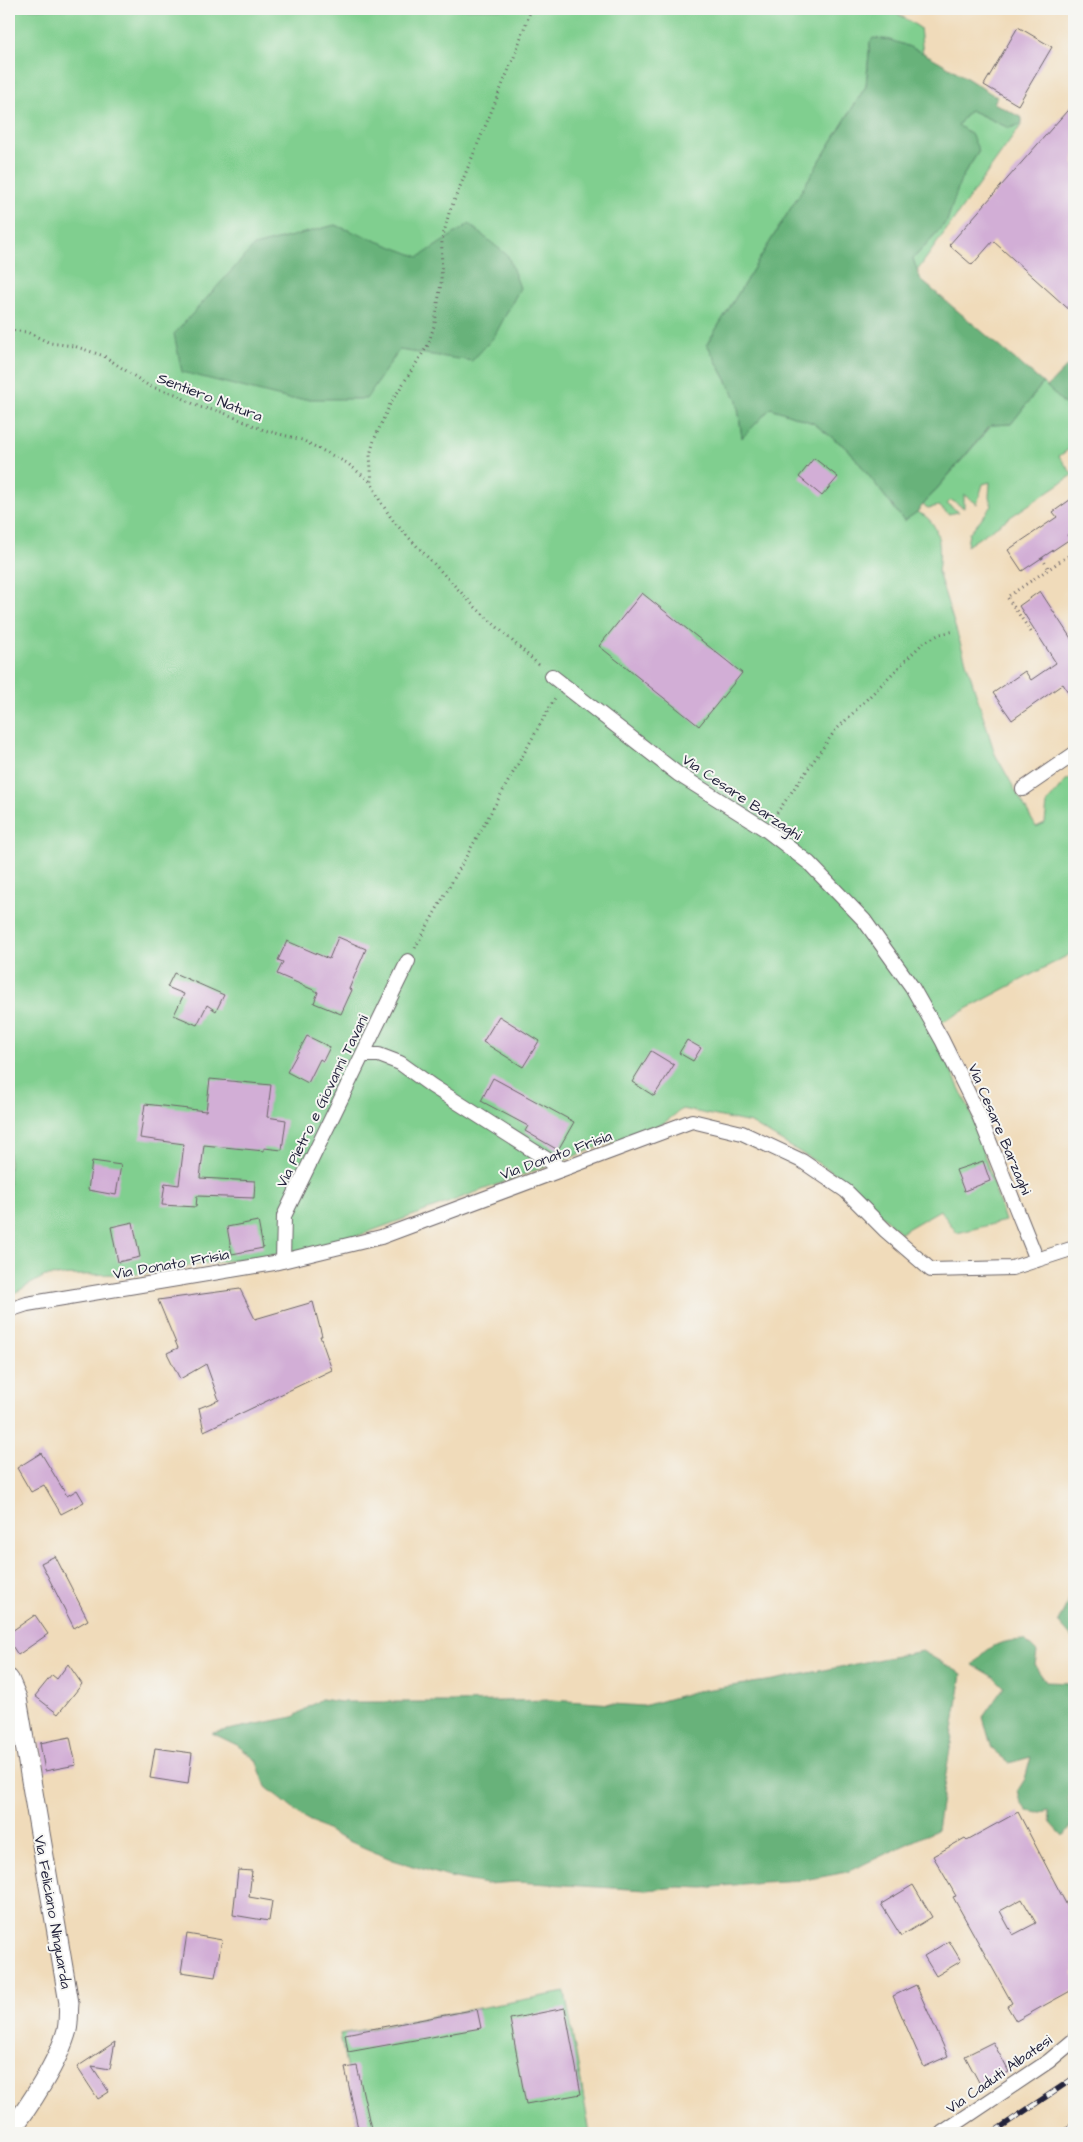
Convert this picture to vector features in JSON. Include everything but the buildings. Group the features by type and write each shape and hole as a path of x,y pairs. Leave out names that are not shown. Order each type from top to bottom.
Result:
{"street":[{"name":"Via Cesare Barzaghi","path":"557,680 678,774 765,829 809,863 832,884 864,920 912,987 942,1040 978,1113 1037,1260"},
{"path":"1023,789 1074,754"},
{"name":"Via Pietro e Giovanni Tavani","path":"283,1261 284,1216 408,961"},
{"path":"362,1055 380,1055 400,1063 432,1086 562,1170"},
{"name":"Via Donato Frisia","path":"9,1310 28,1304 283,1261 381,1237 692,1121 742,1133 802,1161 846,1191 886,1231 930,1270 1012,1268 1074,1248"},
{"name":"Via Feliciano Ninguarda","path":"9,1679 17,1698 69,2003 67,2029 57,2054 25,2112 9,2132"},
{"name":"Via Caduti Albatesi","path":"942,2133 1049,2061 1074,2040"}],"path":[{"path":"408,961 557,680 474,606 394,522 380,501 372,484 370,455 374,440 390,404 428,345 435,323 441,283 442,240 449,213 514,57 531,9"},
{"name":"Sentiero Natura","path":"9,330 27,332 50,343 74,346 104,356 150,386 175,394 199,407 222,412 264,430 302,440 347,462 372,484"},
{"path":"1031,632 1007,597 1074,552"},
{"path":"1042,558 1049,570"},
{"path":"765,829 834,732 923,643 940,634 955,631"}],"green space":[{"path":"9,9 890,9 920,28 923,54 887,39 870,42 866,86 707,344 737,400 742,437 771,408 813,423 849,450 904,521 917,512 931,522 938,537 938,572 995,754 1036,827 1045,823 1047,803 1066,780 1074,777 1074,952 931,1028 971,1113 1005,1221 957,1233 940,1210 900,1233 843,1178 751,1123 682,1109 664,1123 325,1248 195,1265 156,1273 45,1276 9,1296"},
{"path":"873,38 904,45 937,60 997,97 994,103 1022,118 1022,124 1009,128 970,110 958,125 971,134 979,151 961,179 947,221 913,259 921,280 1043,383 1011,424 991,425 917,512 904,521 849,450 813,423 771,408 742,438 737,400 707,344 866,86 870,42"},
{"path":"970,110 1009,128 1022,124 917,271 913,259 947,221 961,179 979,151 957,126"},
{"path":"469,224 508,256 520,288 494,337 472,361 399,350 366,399 289,399 182,372 174,334 254,246 335,225 419,257"},
{"path":"1074,359 1074,413 1047,387"},
{"path":"1043,383 1074,413 1074,446 1059,456 1073,475 967,546 969,533 992,506 989,497 990,482 983,484 977,504 964,494 964,508 951,500 947,504 959,512 948,514 939,506 928,508 923,505 992,425 1011,424"},
{"path":"1074,1592 1074,1640 1058,1622"},
{"path":"1025,1640 1037,1652 1035,1666 1046,1682 1074,1683 1074,1791 1068,1797 1073,1824 1063,1836 1051,1823 1048,1810 1038,1813 1027,1811 1021,1803 1018,1790 1025,1779 1031,1757 1009,1763 992,1749 983,1717 1004,1687 995,1678 973,1665 995,1645"},
{"path":"922,1651 962,1674 937,1830 847,1872 805,1880 704,1888 679,1887 646,1890 516,1882 486,1884 449,1877 393,1860 337,1836 303,1817 266,1787 256,1760 237,1745 212,1733 293,1717 321,1699 341,1702 552,1700 643,1706 697,1691 773,1680"},
{"path":"565,1992 590,2133 359,2133 340,2034"}],"railway":[{"path":"992,2133 1074,2078"}]}
